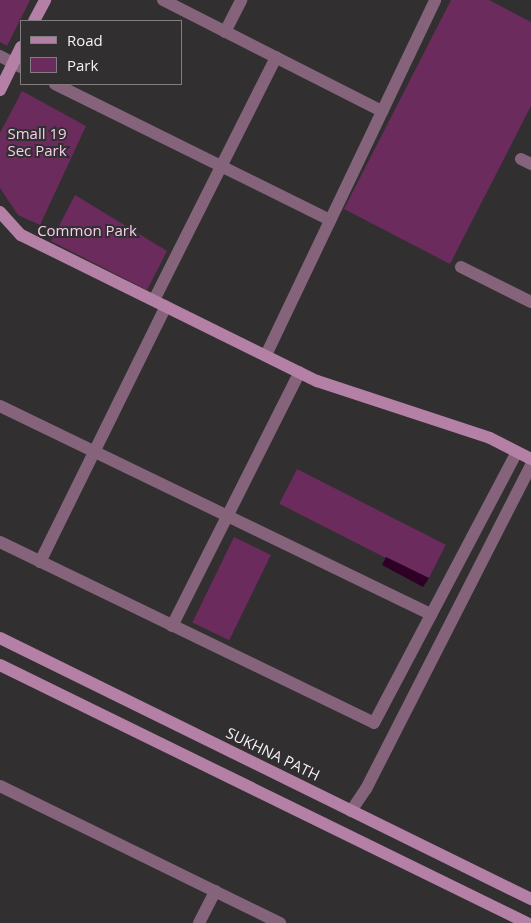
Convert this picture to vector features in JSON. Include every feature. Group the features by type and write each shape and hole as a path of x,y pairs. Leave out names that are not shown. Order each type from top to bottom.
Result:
{"main road":[{"path":"35,20 45,0"},
{"path":"0,90 17,65 20,52"},
{"path":"0,212 21,234 317,381 490,438 531,459"},
{"name":"SUKHNA PATH","path":"0,638 531,898"},
{"path":"0,665 526,923"}],"street":[{"path":"163,0 382,110"},
{"path":"225,32 241,0"},
{"path":"266,355 435,0"},
{"path":"0,56 17,65"},
{"path":"40,562 94,452 221,166 276,57"},
{"path":"57,85 330,220"},
{"path":"461,267 531,302"},
{"path":"172,626 300,372"},
{"path":"0,406 431,614"},
{"path":"0,542 374,723 517,452"},
{"path":"352,810 366,789 531,465"},
{"path":"0,786 280,923"},
{"path":"200,923 215,891"}],"green space":[{"path":"0,0 30,0 7,46 0,42"},
{"path":"451,0 489,0 531,22 531,106 450,264 344,209"},
{"name":"Small 19 Sec Park","path":"22,91 86,126 40,225 18,215 0,188 0,133"},
{"name":"Common Park","path":"75,195 167,251 147,290 51,241"},
{"path":"297,469 446,545 428,580 279,504"},
{"path":"234,537 271,555 229,640 192,622"}],"shaded area":[{"path":"386,557 429,578 423,587 382,565"}]}
